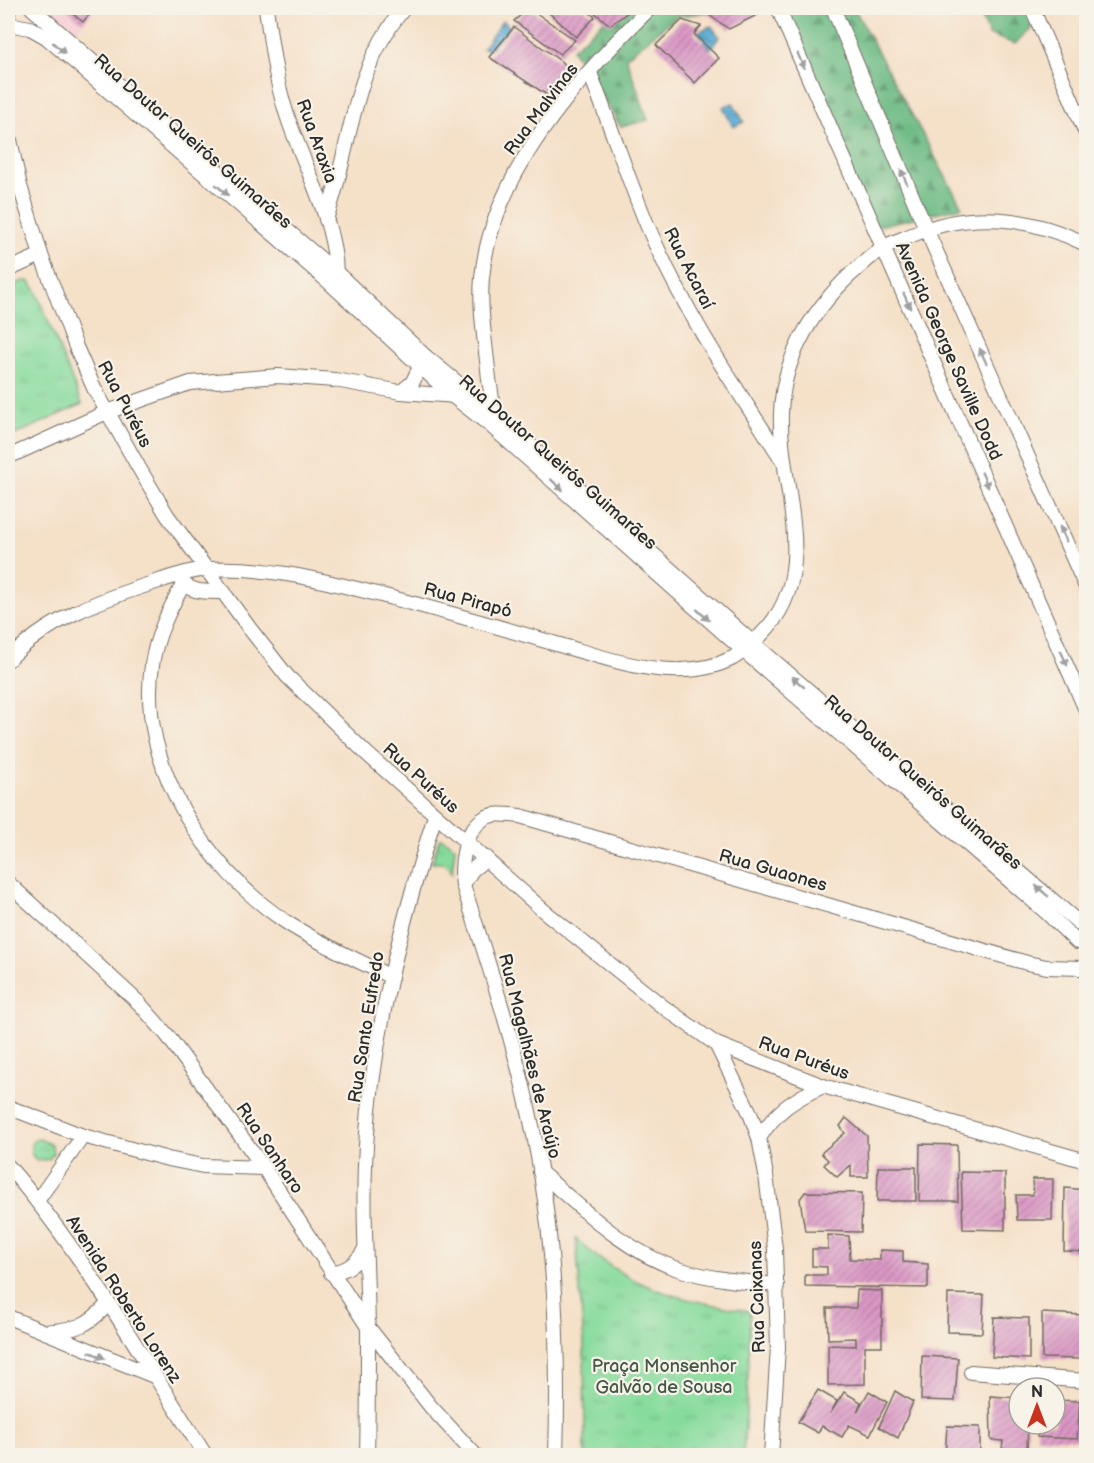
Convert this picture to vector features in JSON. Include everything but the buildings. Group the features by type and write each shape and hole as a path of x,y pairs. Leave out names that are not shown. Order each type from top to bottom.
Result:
{"street":[{"path":"8,14 9,8"},
{"name":"Rua Doutor Queirós Guimarães","path":"32,8 321,260 333,278"},
{"name":"Rua Araxia","path":"266,8 276,73 285,111 328,225 333,278"},
{"path":"321,260 357,96 369,62 390,26 404,8"},
{"name":"Rua Malvinas","path":"492,419 481,280 487,243 498,208 528,150 556,112 650,8"},
{"name":"Avenida George Saville Dodd","path":"778,8 1086,710"},
{"name":"Avenida George Saville Dodd","path":"833,8 926,229 1086,587"},
{"path":"1032,8 1086,133"},
{"name":"Rua Doutor Queirós Guimarães","path":"8,24 30,28 46,37 333,278 424,361 469,392 492,419 1077,942"},
{"name":"Rua Acaraí","path":"590,73 648,226 673,279 706,339 785,465"},
{"name":"Rua Puréus","path":"8,131 20,186 40,255 76,347 107,412 167,516 250,629 287,676 366,753 544,911 662,1006 716,1044 823,1086 1086,1161"},
{"path":"748,647 776,618 792,577 795,537 781,429 781,408 787,373 798,342 811,320 839,286 884,247 926,229 960,220 976,218 1019,221 1059,231 1086,244"},
{"path":"8,270 40,255"},
{"path":"401,392 412,383 424,361"},
{"name":"Rua Doutor Queirós Guimarães","path":"424,361 454,397 492,419"},
{"path":"8,457 107,412 190,383 278,376 335,380 401,392 454,397 469,392"},
{"name":"Rua Pirapó","path":"8,660 35,636 58,621 107,598 180,580 207,569 262,572 322,580 456,614 612,660 650,668 671,670 711,666 730,659 748,647"},
{"path":"224,592 200,592 180,580 157,640 149,691 151,722 156,748 170,786 207,846 251,895 285,922 334,951 391,977"},
{"name":"Rua Doutor Queirós Guimarães","path":"748,647 1086,930"},
{"name":"Rua Guaones","path":"467,842 483,819 501,814 520,816 1027,963 1084,970"},
{"name":"Rua Santo Eufredo","path":"367,1455 366,1144 376,1063 391,977 413,884 435,816"},
{"name":"Rua Magalhães de Araújo","path":"467,842 462,868 463,885 503,1007 524,1090 546,1212 556,1342 558,1407 556,1455"},
{"path":"463,885 472,870 487,858"},
{"name":"Rua Sanharo","path":"8,883 139,1003 187,1060 264,1168 368,1327 431,1407 476,1455"},
{"path":"1084,970 1075,956 1077,942 1086,930"},
{"name":"Rua Caixanas","path":"716,1044 742,1093 759,1138 770,1207 777,1285 778,1347 771,1455"},
{"path":"759,1138 770,1121 786,1107 800,1096 823,1086"},
{"path":"8,1111 83,1136 203,1166 264,1168"},
{"path":"37,1201 83,1136"},
{"name":"Avenida Roberto Lorenz","path":"8,1166 37,1201 108,1304 206,1455"},
{"path":"540,1172 624,1242 649,1257 677,1269 705,1276 777,1285"},
{"path":"332,1273 352,1266 365,1249"},
{"path":"43,1332 87,1324 108,1304"},
{"path":"8,1317 154,1376"},
{"path":"971,1372 1086,1381"}],"shaded area":[{"path":"46,8 96,8 74,34"}],"green space":[{"path":"619,8 739,8 677,16 626,57 648,120 621,127 572,49"},
{"path":"784,8 854,8 962,207 874,227"},
{"path":"978,8 1046,8 1047,12 1015,44 989,35"},
{"path":"23,281 29,281 36,291 82,404 8,438 8,288"},
{"path":"442,838 455,847 452,872 444,863 432,863 439,840"},
{"path":"37,1138 52,1145 53,1154 49,1159 37,1161 32,1155 31,1146"},
{"name":"Praça Monsenhor Galvão de Sousa","path":"576,1239 616,1270 657,1290 700,1302 750,1311 743,1455 585,1455 584,1344"}],"water":[{"path":"503,20 510,27 489,50 483,48"},
{"path":"711,26 720,37 710,49 698,32"},
{"path":"733,103 744,122 733,127 723,107"}]}
